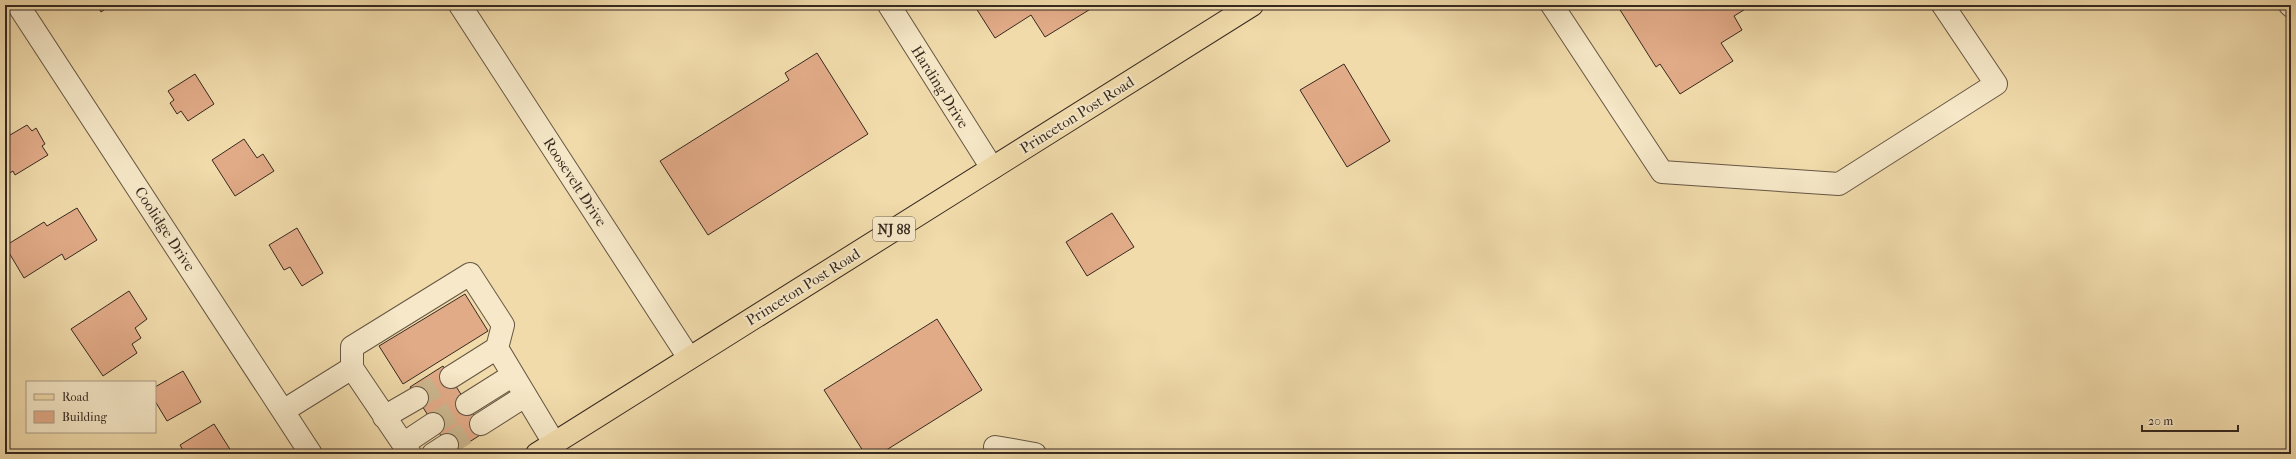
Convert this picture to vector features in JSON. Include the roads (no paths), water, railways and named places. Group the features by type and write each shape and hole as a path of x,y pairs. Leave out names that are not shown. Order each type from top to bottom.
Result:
{"main road":[{"name":"Princeton Post Road","path":"545,448 1252,5"}],"street":[{"name":"Coolidge Drive","path":"18,5 311,454"},
{"name":"Roosevelt Drive","path":"460,5 689,358"},
{"name":"Harding Drive","path":"889,5 992,168"},
{"path":"1552,5 1662,172 1839,184 1996,84 1943,5"},
{"path":"433,424 406,449 352,368 352,347 470,274 503,325 497,348 451,377"},
{"path":"497,348 525,396 545,448"},
{"path":"283,411 352,368"},
{"path":"467,404 513,375"},
{"path":"481,424 525,396"},
{"path":"384,416 418,398"},
{"path":"995,447 1035,454"}],"tunnel":[{"path":"417,398 451,377"},
{"path":"433,424 467,404"},
{"path":"447,445 481,424"}]}
